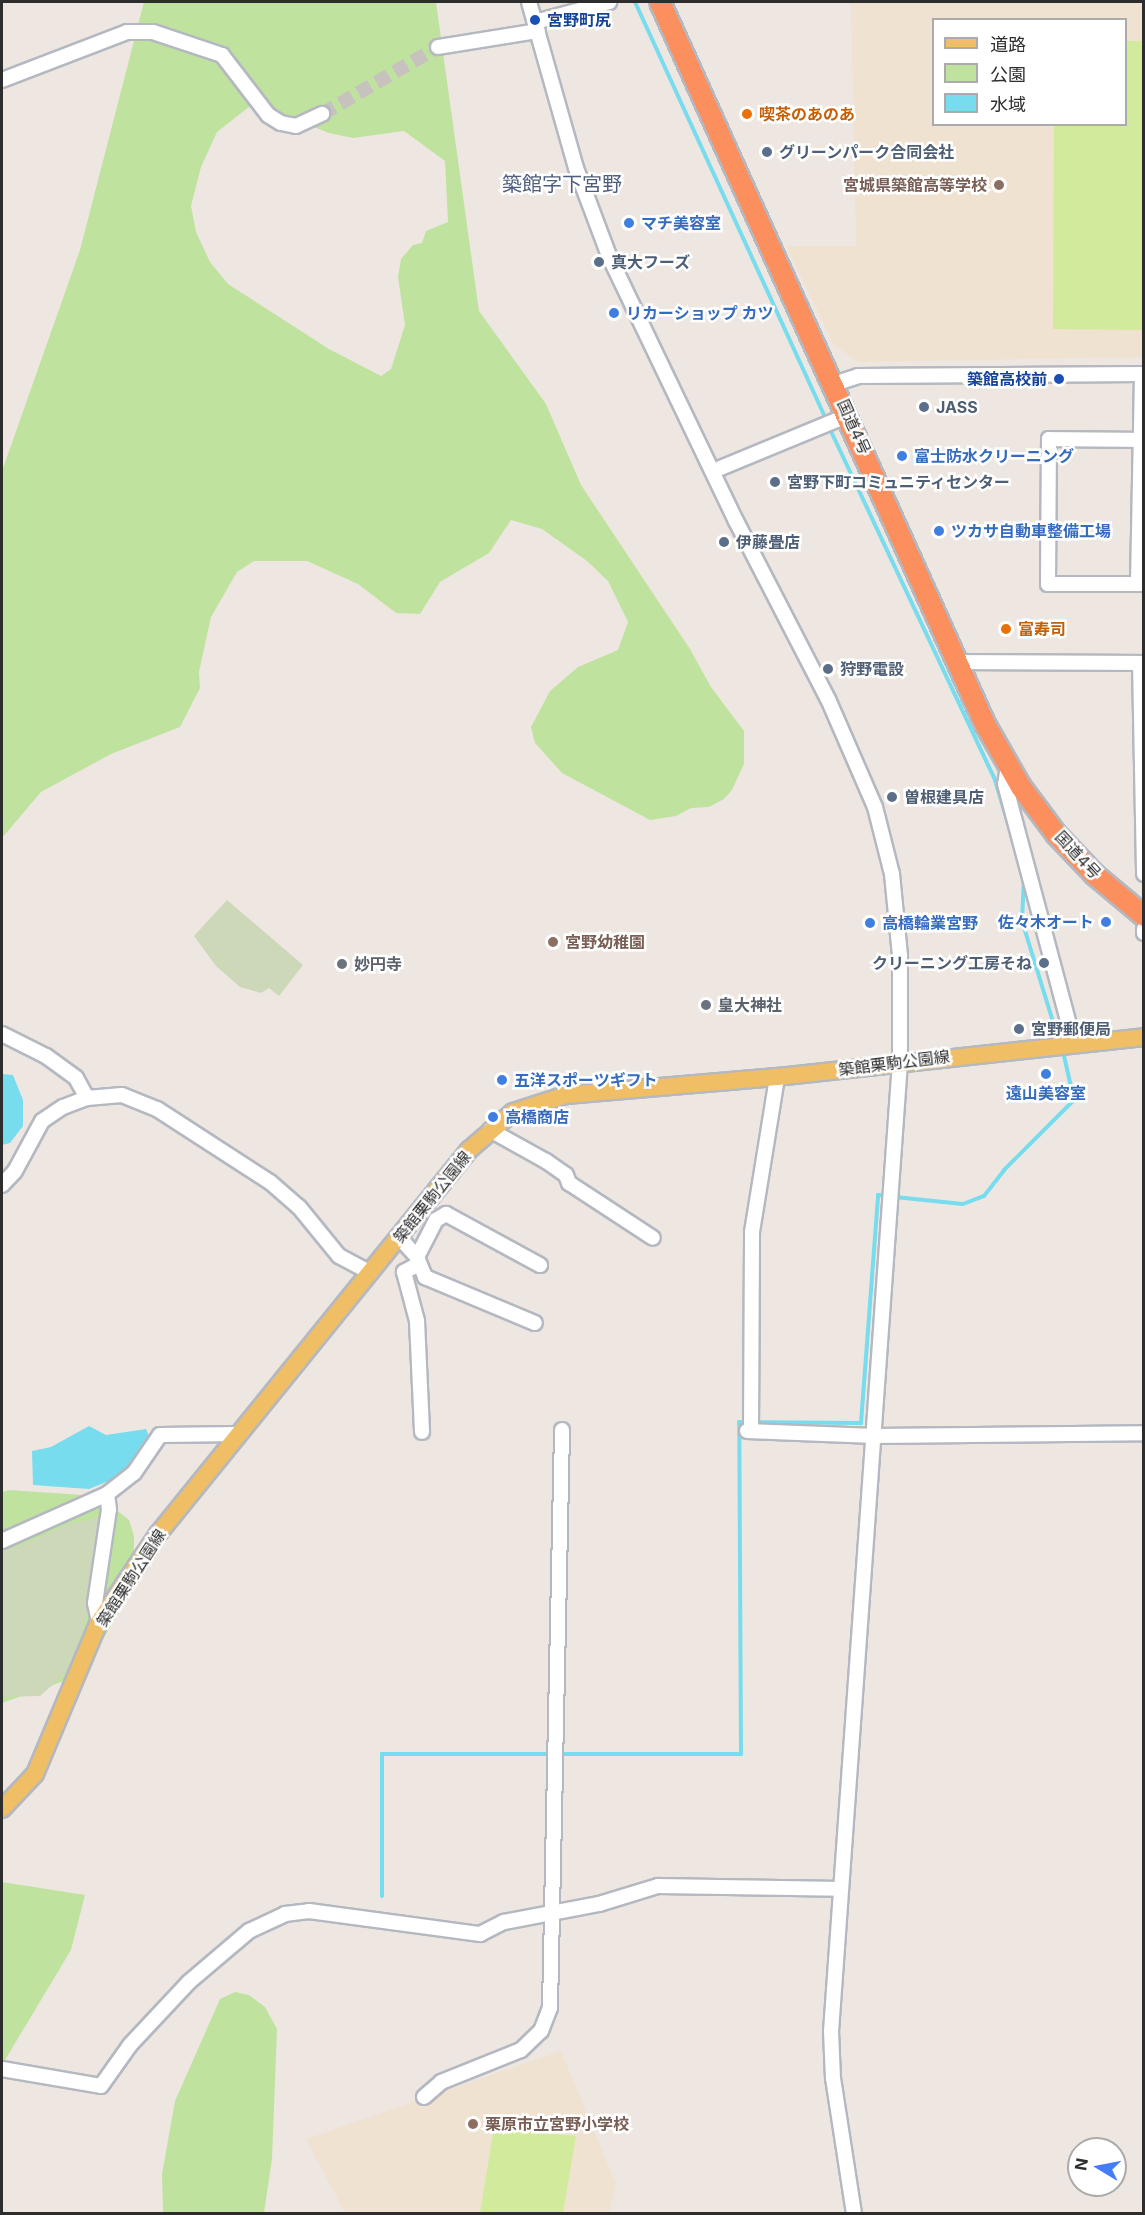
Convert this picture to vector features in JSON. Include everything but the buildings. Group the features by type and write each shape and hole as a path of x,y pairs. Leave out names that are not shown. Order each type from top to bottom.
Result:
{"highway":[{"name":"国道4号","path":"660,2 834,384 841,418 1008,766 1075,856 1143,916"}],"main road":[{"name":"築館栗駒公園線","path":"2,1809 36,1774 99,1622 158,1534 399,1237 490,1130 513,1112 566,1095 777,1077 1143,1037"}],"street":[{"path":"529,2 576,168 609,256 713,471 828,699 875,807 891,874 899,944 900,1062 831,2031 833,2078 854,2214"},
{"path":"438,47 536,27 609,2"},
{"path":"2,80 127,32 153,32 222,55 268,115 281,123 296,126 322,114"},
{"path":"834,384 858,376 1142,374 1142,440 1142,509 1141,584 1048,585 1049,439 1142,440"},
{"path":"713,471 841,418"},
{"path":"958,662 1142,663 1143,874"},
{"path":"1008,766 1005,784 1065,1045"},
{"path":"2,1034 37,1050 76,1078 87,1098"},
{"path":"777,1077 752,1232 752,1415 750,1431 875,1436 1143,1433"},
{"path":"2,1185 15,1171 42,1121 63,1107 87,1098 122,1095 157,1109 270,1182 299,1207 339,1256 370,1273"},
{"path":"490,1130 546,1161 566,1175 569,1183 653,1238"},
{"path":"422,1432 417,1322 404,1272 417,1261 436,1220 446,1214 540,1265"},
{"path":"399,1237 417,1261 425,1277 535,1323"},
{"path":"424,2097 441,2082 521,2049 541,2031 550,2008 558,1747 562,1430"},
{"path":"2,1541 107,1494 134,1473 160,1435 239,1434"},
{"path":"99,1622 95,1603 109,1509 107,1494"},
{"path":"2,2069 101,2086 130,2044 189,1982 249,1931 285,1914 309,1911 480,1934 504,1922 553,1914 658,1886 841,1888"}],"shaded area":[{"name":"宮城県築館高等学校","path":"851,2 1143,2 1143,357 859,362 834,345 786,246 856,246"},
{"name":"栗原市立宮野小学校","path":"561,2051 616,2184 609,2213 345,2213 306,2139"}],"green space":[{"path":"144,2 436,2 479,311 546,404 581,485 690,649 711,687 744,731 744,764 732,790 724,799 709,807 691,808 676,816 650,820 562,773 535,743 531,727 550,691 578,667 618,650 628,622 608,581 587,561 542,529 511,520 489,553 440,582 420,614 396,613 358,584 307,561 254,561 237,572 211,617 199,672 200,688 180,727 111,754 41,792 2,838 2,471 80,250","holes":["254,103 329,133 353,138 404,131 445,161 448,222 426,231 422,243 413,245 401,259 398,277 405,325 391,369 381,376 329,349 228,284 210,262 196,232 191,206 201,167 217,132"]},
{"path":"1127,41 1143,41 1143,330 1053,329 1054,126 1127,126"},
{"path":"227,900 303,965 279,996 269,988 261,993 240,987 216,966 194,936"},
{"path":"9,1490 83,1495 114,1508 129,1520 134,1536 134,1563 130,1595 81,1675 2,1703 2,1492"},
{"path":"99,1518 92,1595 73,1667 40,1696 2,1697 2,1550 25,1544 70,1523"},
{"path":"2,1882 85,1895 71,1950 2,2065"},
{"path":"235,1992 249,1995 265,2007 277,2029 272,2159 264,2213 163,2213 162,2174 175,2101 220,1999"},
{"path":"494,2128 576,2136 563,2213 480,2213"}],"water":[{"path":"2,1074 13,1075 23,1100 23,1126 10,1143 2,1145"},
{"path":"89,1426 106,1435 146,1429 149,1436 121,1476 89,1489 33,1485 32,1451 51,1447"}],"waterway":[{"path":"635,2 826,420"},
{"path":"829,427 994,777 1016,850"},
{"path":"1024,878 1022,921 1059,1041"},
{"path":"895,1197 963,1204 984,1196 1004,1170 1074,1100 1063,1051"},
{"path":"559,1754 741,1754 739,1422 861,1423 878,1195 887,1196"},
{"path":"382,1896 382,1754 552,1754"}],"tunnel":[{"path":"322,114 438,47"}],"place":[{"name":"宮野町尻","path":"535,20"},
{"name":"喫茶のあのあ","path":"747,114"},
{"name":"グリーンパーク合同会社","path":"767,152"},
{"name":"宮城県築館高等学校","path":"999,185"},
{"name":"マチ美容室","path":"629,223"},
{"name":"真大フーズ","path":"599,262"},
{"name":"リカーショップ カツ","path":"614,313"},
{"name":"築館高校前","path":"1059,379"},
{"name":"JASS","path":"924,407"},
{"name":"富士防水クリーニング","path":"902,456"},
{"name":"宮野下町コミュニティセンター","path":"775,482"},
{"name":"ツカサ自動車整備工場","path":"939,531"},
{"name":"伊藤畳店","path":"724,542"},
{"name":"富寿司","path":"1006,629"},
{"name":"狩野電設","path":"828,669"},
{"name":"曽根建具店","path":"892,797"},
{"name":"佐々木オート","path":"1106,922"},
{"name":"高橋輪業宮野","path":"870,923"},
{"name":"宮野幼稚園","path":"553,942"},
{"name":"クリーニング工房そね","path":"1044,963"},
{"name":"妙円寺","path":"342,964"},
{"name":"皇大神社","path":"706,1005"},
{"name":"宮野郵便局","path":"1019,1029"},
{"name":"遠山美容室","path":"1046,1074"},
{"name":"五洋スポーツギフト","path":"502,1080"},
{"name":"高橋商店","path":"493,1117"},
{"name":"栗原市立宮野小学校","path":"473,2124"}],"district":[{"name":"築館字下宮野","path":"562,184"}]}
